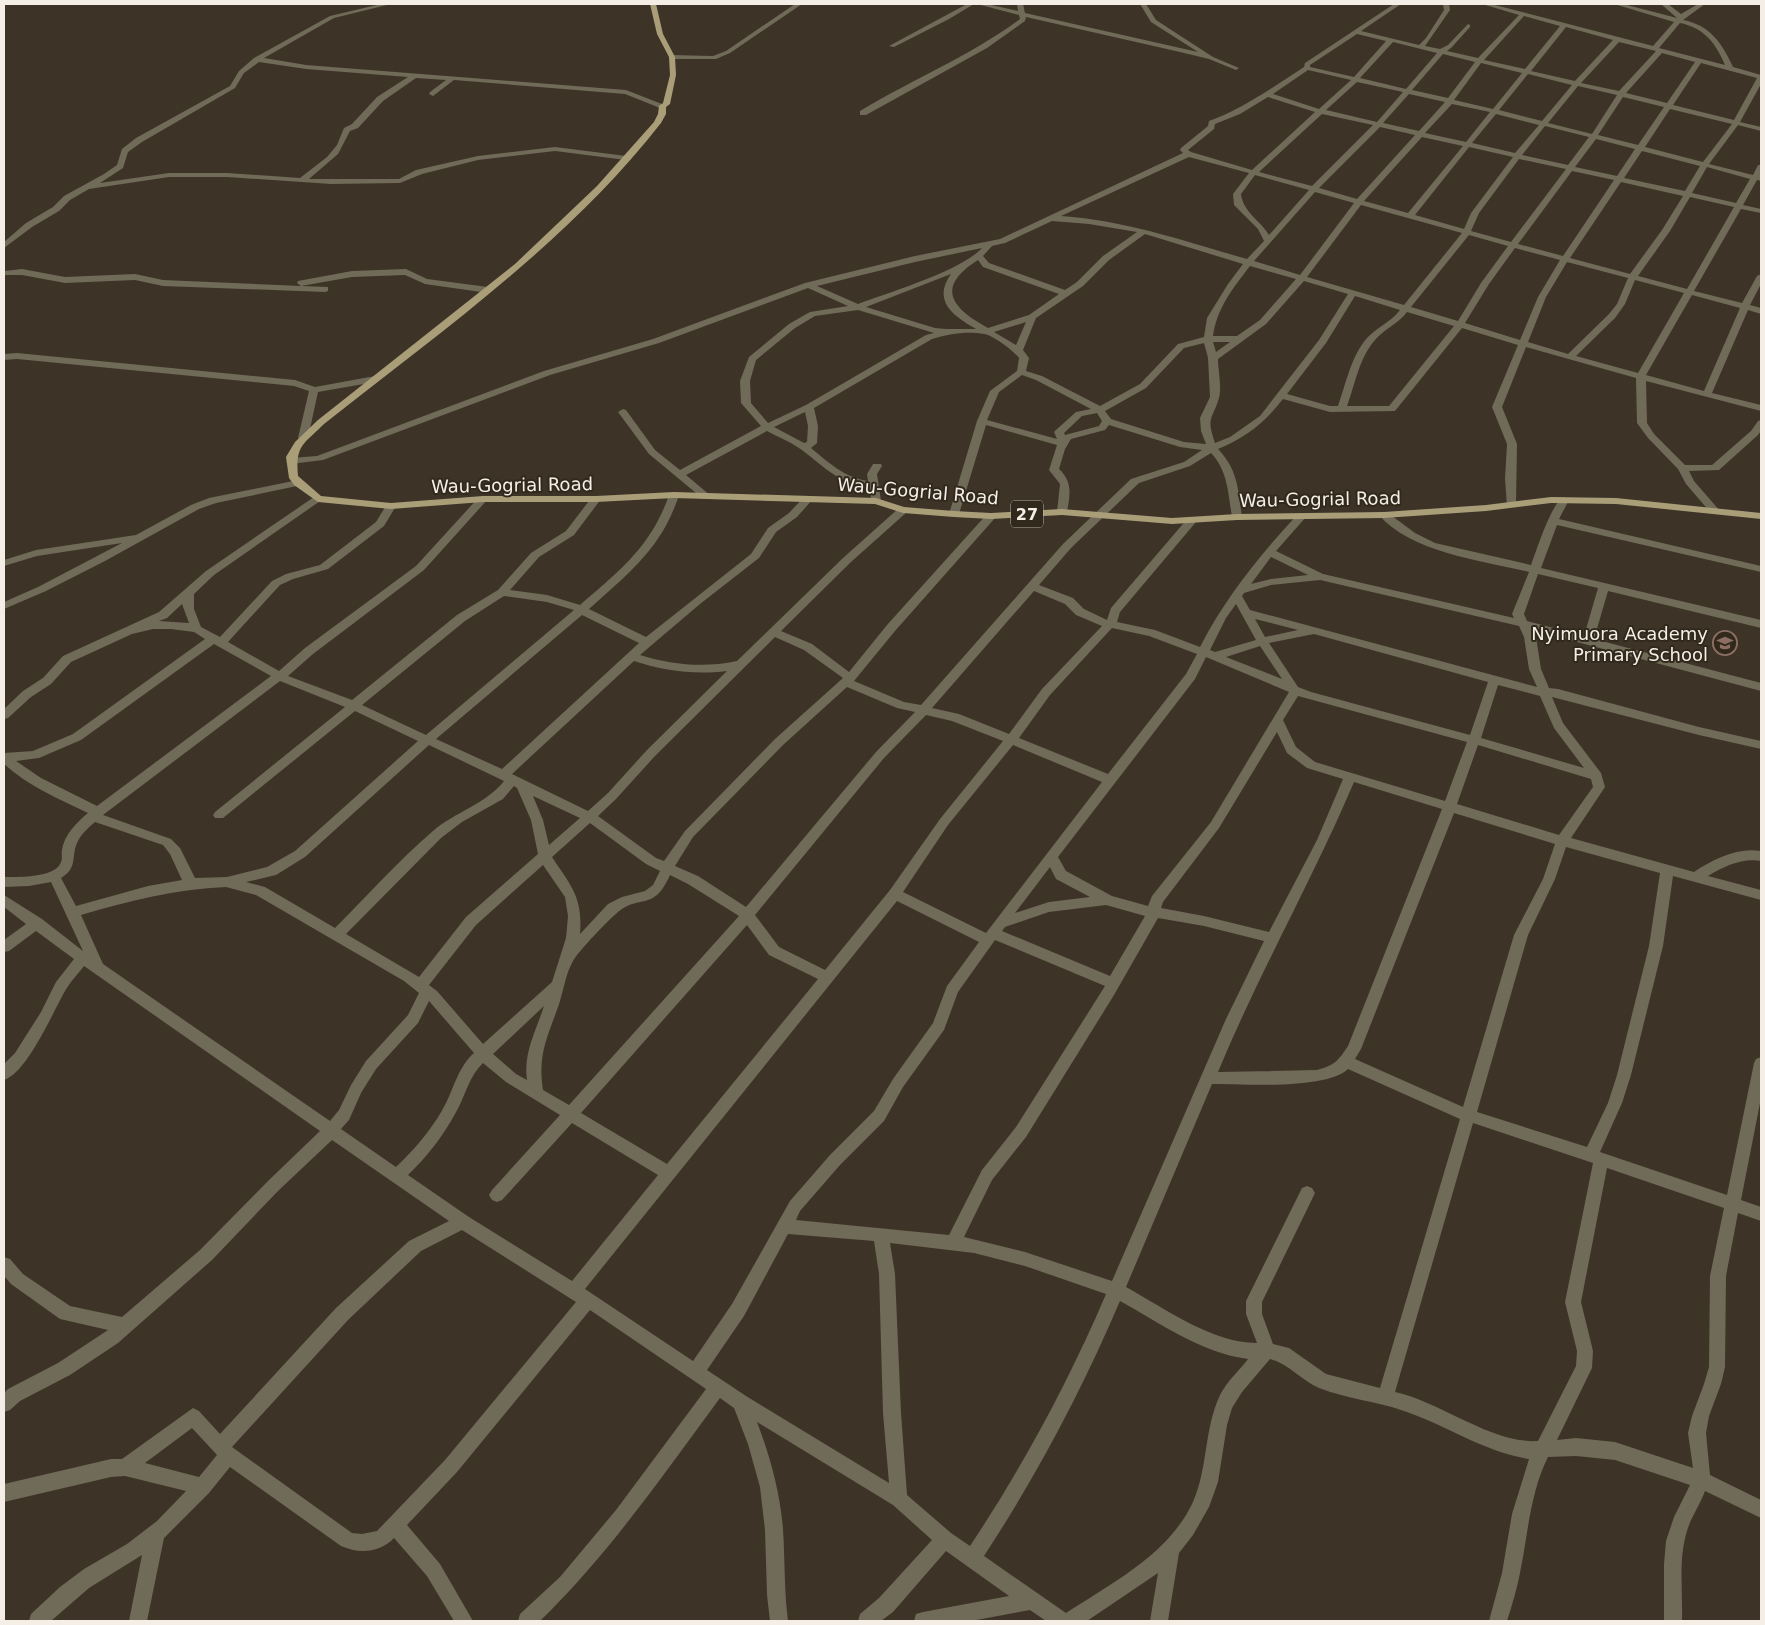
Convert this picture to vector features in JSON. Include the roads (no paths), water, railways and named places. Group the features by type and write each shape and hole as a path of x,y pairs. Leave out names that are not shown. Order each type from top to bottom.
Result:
{"main road":[{"path":"318,499 298,483 291,470 293,451 303,438 518,266 593,195 658,123 663,106 666,104 673,75 672,57 660,34 653,4"},
{"name":"Wau-Gogrial Road","path":"318,499 391,506 483,499 596,499 674,495 876,501 903,510 954,514 991,516 1062,512 1172,522 1237,516 1384,515 1564,500 1616,501 1761,516"}],"street":[{"path":"4,246 29,225 56,209 67,198 90,187 120,166 125,151 139,140 233,87 241,72 256,59 332,18 357,7 388,4"},
{"path":"672,57 714,58 728,52 799,4"},
{"path":"892,46 971,4"},
{"path":"980,4 1023,15 1097,29 1210,58 1236,68"},
{"path":"863,113 924,77 980,50 1023,20 1020,4"},
{"path":"1142,4 1153,21 1210,58"},
{"path":"1398,4 1307,64 1307,68 1222,120 1212,123 1211,127 1184,150 1188,154 1313,190 1761,311"},
{"path":"1420,46 1431,36 1440,18 1447,10 1446,4"},
{"path":"1485,4 1761,78 1736,123 1706,164 1666,232 1633,276 1621,304 1612,316 1571,356"},
{"path":"1617,4 1680,19 1708,32 1720,44 1730,69"},
{"path":"1664,4 1680,19"},
{"path":"1281,395 1330,409 1392,409 1459,326 1485,283 1512,245 1594,136 1621,94 1657,50 1671,28 1680,19 1702,4"},
{"path":"1213,358 1263,322 1301,279 1359,202 1449,102 1480,60 1523,14"},
{"path":"1410,216 1564,25"},
{"path":"1237,516 1231,475 1224,461 1212,448 1206,431 1205,418 1215,397 1213,358 1208,339 1211,318 1232,284 1249,262 1313,190 1380,124 1406,92 1468,26"},
{"path":"1357,32 1526,71 1761,129"},
{"path":"1341,410 1364,349 1370,339 1397,320 1467,232 1476,212 1518,155 1576,84 1618,39"},
{"path":"1268,241 1261,228 1238,205 1238,194 1253,173 1355,80 1390,40"},
{"path":"256,59 306,67 626,92 663,106"},
{"path":"1511,504 1512,444 1497,407 1542,297 1565,259 1699,61"},
{"path":"1307,68 1642,147 1758,178"},
{"path":"302,180 332,156 342,142 347,130 355,126 380,99 414,76"},
{"path":"433,94 450,79"},
{"path":"1266,94 1319,111 1761,211"},
{"path":"90,187 169,175 226,175 302,180 400,181 419,172 478,158 555,149 626,158"},
{"path":"291,461 320,458 547,373 656,341 808,285 915,259 988,246 1027,231 1048,218 1188,154"},
{"path":"1715,511 1690,482 1682,468 1651,436 1642,423 1641,376 1688,291 1758,178 1761,167"},
{"path":"1048,218 1087,220 1144,231 1301,279 1405,308 1459,326 1761,408"},
{"path":"808,285 858,307 934,330 946,332 987,331 1032,317 1067,294 1106,258 1144,231"},
{"path":"874,485 858,484 841,478 804,447 766,427 746,403 744,381 752,359 792,326 813,314 858,307 960,267 979,256 988,246"},
{"path":"979,256 986,266 1067,294"},
{"path":"954,514 982,421 995,391 1021,372 1024,358 1018,350 963,317 947,298 947,290 951,280 960,267"},
{"path":"4,273 22,272 65,280 135,277 163,283 325,289"},
{"path":"263,287 297,284 352,274 406,272 425,281 488,290"},
{"path":"1707,394 1745,307 1761,276"},
{"path":"497,1195 747,915 880,755 923,711 1066,546 1135,481 1187,464 1212,448 1233,439 1263,418 1323,340 1352,294"},
{"path":"1018,350 1032,317"},
{"path":"680,474 766,427 809,407 929,337 946,332"},
{"path":"1063,444 1059,432 1079,414 1100,410 1143,386 1181,346 1208,339 1240,339"},
{"path":"4,357 17,356 295,382 314,390 375,379"},
{"path":"1021,372 1039,378 1100,410 1107,421 1183,445 1212,448"},
{"path":"303,438 314,390"},
{"path":"804,447 812,443 814,433 809,407"},
{"path":"623,412 652,452 706,496"},
{"path":"982,421 1063,444"},
{"path":"1062,512 1066,485 1064,478 1054,470 1063,444 1067,437 1102,428 1107,421"},
{"path":"1682,468 1715,468 1756,432 1761,423"},
{"path":"876,501 872,474 877,466"},
{"path":"4,606 42,589 187,511 213,500 298,483"},
{"path":"74,912 148,891 192,884 226,882 260,874 291,860 427,740 638,559 666,519 674,495"},
{"path":"4,715 47,681 67,659 162,615 210,573 318,499"},
{"path":"4,882 54,876 62,872 67,865 68,851 74,836 95,814 279,677 308,651 420,568 483,499"},
{"path":"219,815 461,618 502,592 535,555 564,538 575,528 596,499"},
{"path":"336,934 447,827 469,812 499,796 512,780 631,656 696,601 755,556 772,530 792,515 808,499"},
{"path":"1385,1398 1516,950 1528,920 1549,879 1562,841 1598,792 1599,787 1597,776 1562,733 1534,669 1534,653 1530,637 1518,611 1553,521 1564,500"},
{"path":"4,757 35,755 77,737 218,640 276,583 290,576 324,567 380,524 391,506"},
{"path":"4,1404 14,1395 39,1383 89,1353 125,1326 206,1255 273,1186 331,1131 344,1115 356,1089 371,1065 413,1018 424,988 471,922 544,855 590,817 773,632 903,510"},
{"path":"1384,515 1417,539 1432,544 1761,624"},
{"path":"567,957 613,908 654,892 665,876 667,868 677,850 689,834 779,742 848,680 890,628 991,516"},
{"path":"695,1373 738,1310 795,1206 882,1110 898,1083 939,1026 949,997 993,932 1050,856 1210,654 1215,626 1269,552 1301,517"},
{"path":"125,1467 193,1417 224,1451 349,1541 357,1544 374,1541 383,1537 450,1466 580,1296 670,1174 895,894 944,822 1012,740 1046,692 1113,620 1115,611 1192,520"},
{"path":"1553,521 1761,569"},
{"path":"4,563 36,553 141,536"},
{"path":"1269,552 1320,578 1522,623 1761,687"},
{"path":"1238,594 1282,580 1320,578"},
{"path":"1588,640 1604,585"},
{"path":"1031,586 1069,601 1086,616 1108,624 1151,633 1210,654 1295,691 1597,776"},
{"path":"192,588 188,595 188,602 197,629"},
{"path":"502,592 547,599 582,609 647,642"},
{"path":"1238,594 1262,641 1295,691"},
{"path":"1247,612 1532,691 1558,693 1699,731 1761,745"},
{"path":"128,631 137,627 162,625 186,626 197,629 279,677 298,686 354,706 590,817 644,857 714,892 747,915 774,951 828,978"},
{"path":"773,632 808,647 848,680 900,706 955,717 1110,780"},
{"path":"1210,654 1293,634 1323,632"},
{"path":"631,656 657,664 694,670 722,668 741,664"},
{"path":"1207,1078 1317,1076 1335,1071 1347,1062 1358,1040 1449,806 1494,680"},
{"path":"953,1242 987,1175 1021,1132 1112,983 1153,912 1157,900 1215,825 1295,691"},
{"path":"1278,719 1291,750 1296,756 1311,765 1562,841 1761,895"},
{"path":"4,757 35,781 95,814 167,842 176,850 181,869 192,884"},
{"path":"972,1558 1011,1499 1059,1415 1088,1356 1233,1019 1272,938 1323,840 1350,777"},
{"path":"512,780 537,820 544,855 571,896 573,906 574,932 558,986 536,1042 533,1072 536,1092"},
{"path":"1695,878 1706,870 1730,860 1756,854 1761,856"},
{"path":"1050,856 1061,875 1107,900 1272,938"},
{"path":"1498,1621 1512,1573 1527,1489 1541,1451 1584,1368 1586,1360 1585,1346 1576,1321 1573,1302 1596,1157 1622,1082 1656,946 1666,870"},
{"path":"54,876 74,912 98,969"},
{"path":"226,882 260,890 424,988 443,1006 482,1053 511,1078 670,1174"},
{"path":"895,894 993,932 1112,983"},
{"path":"4,900 98,969 463,1222 580,1296 740,1402 899,1499 945,1539 1055,1619"},
{"path":"993,932 1049,907 1107,900"},
{"path":"4,947 37,923"},
{"path":"4,1074 20,1057 46,1016 60,986 83,958"},
{"path":"396,1176 434,1135 451,1108 467,1072 482,1053 558,986"},
{"path":"1347,1062 1467,1115 1761,1214"},
{"path":"1672,1621 1671,1579 1674,1546 1682,1517 1701,1480 1702,1468 1698,1445 1698,1426 1702,1408 1714,1382 1717,1367 1716,1295 1721,1254 1761,1064"},
{"path":"1071,1621 1158,1562 1170,1552 1187,1531 1202,1501 1210,1475 1219,1423 1231,1391 1264,1352 1265,1340 1252,1314 1254,1301 1307,1193"},
{"path":"38,1621 53,1605 82,1581 137,1549 156,1534 202,1487 224,1451 342,1314 415,1246 463,1222"},
{"path":"783,1226 953,1242 1025,1259 1116,1290 1207,1340 1235,1349 1270,1351 1284,1354 1310,1374 1339,1387 1404,1402 1508,1446 1541,1451 1576,1447 1615,1451 1701,1480 1761,1509"},
{"path":"881,1235 886,1274 892,1413 899,1499"},
{"path":"4,1264 17,1279 66,1312 125,1326"},
{"path":"527,1621 566,1583 622,1516 718,1387"},
{"path":"740,1402 761,1456 768,1486 773,1516 776,1604 779,1621"},
{"path":"4,1493 111,1468 125,1467 202,1487"},
{"path":"394,1525 428,1560 441,1579 464,1621"},
{"path":"138,1621 156,1534"},
{"path":"867,1621 886,1605 945,1539"},
{"path":"1160,1621 1170,1552"},
{"path":"924,1621 1030,1601"}],"place":[{"name":"Nyimuora Academy Primary School","path":"1725,643"}]}
